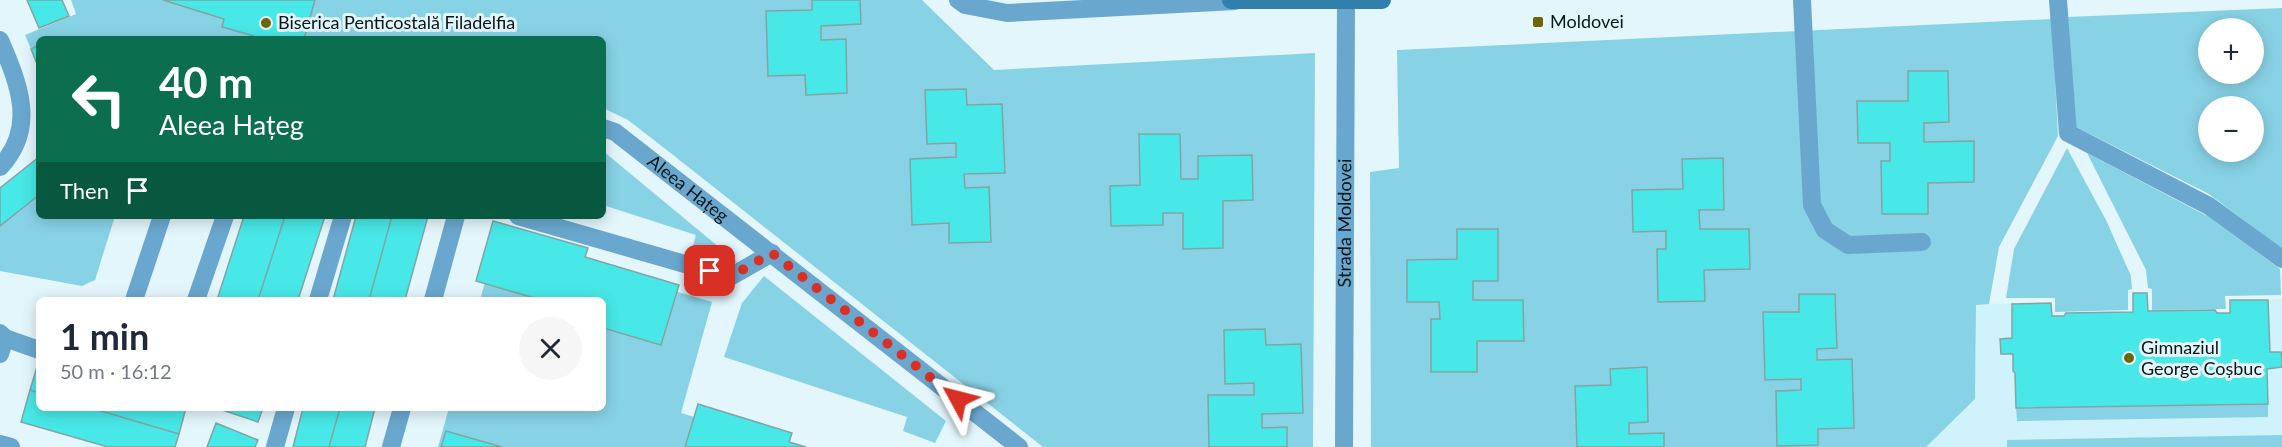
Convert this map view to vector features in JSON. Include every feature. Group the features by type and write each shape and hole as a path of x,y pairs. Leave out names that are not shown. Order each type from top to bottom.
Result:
{"street":[{"path":"958,0 965,5 1007,13 1233,1 1382,0"},
{"path":"1803,0 1812,205 1825,230 1848,245 1922,242"},
{"path":"2058,0 2068,133 2209,206 2282,259"},
{"name":"Strada Moldovei","path":"1344,447 1346,1"},
{"path":"0,40 19,98 23,121 21,135 14,149 0,167"},
{"name":"Aleea Hațeg","path":"606,129 615,132 1019,447"},
{"path":"135,297 161,219"},
{"path":"197,297 224,219"},
{"path":"319,297 341,219"},
{"path":"434,297 455,219"},
{"path":"528,219 730,277 772,253"},
{"path":"2,342 36,349"},
{"path":"275,447 285,411"},
{"path":"391,447 401,411"},
{"path":"0,444 11,447"}],"shaded area":[{"path":"71,0 922,0 994,70 1315,53 1313,447 1043,447 628,120 606,109 606,36 36,36 36,46 31,49 25,35 76,14"},
{"path":"2282,8 2282,249 2209,194 2076,127 2068,17"},
{"path":"2052,19 2058,136 1999,247 1989,304 1976,305 1975,399 1926,447 1371,447 1370,172 1399,168 1397,50"},
{"path":"2067,148 2106,220 2131,276 2132,289 2128,290 2128,310 2055,312 2055,298 2006,298 2014,249"},
{"path":"606,153 737,262 724,266 690,256 696,235 606,206"},
{"path":"2087,153 2209,217 2280,269 2281,295 2225,296 2226,309 2152,310 2152,289 2148,288 2146,270"},
{"path":"36,197 36,219 114,219 95,280 82,286 0,271 0,226"},
{"path":"497,239 712,302 681,413 794,447 438,447 448,411 606,411 606,297 481,297"},
{"path":"764,276 946,421 935,443 903,431 907,417 724,357 742,303"},
{"name":"Gimnaziul George Coșbuc","path":"2133,293 2147,293 2148,311 2215,310 2217,313 2230,313 2230,300 2282,299 2282,447 1926,447 1975,399 1976,304 2051,303 2052,316 2064,316 2066,313 2133,312"},
{"path":"2268,404 2268,417 2017,421 2016,408"},
{"path":"2282,435 2282,447 2007,447 2007,440"}],"building":[{"path":"27,0 62,0 69,16 39,28"},
{"name":"Biserica Penticostală Filadelfia","path":"163,0 315,0 305,36 254,36 222,27 224,19"},
{"path":"812,0 860,0 861,24 821,26 821,40 846,39 847,93 806,95 805,75 768,76 766,11 812,10"},
{"path":"36,46 36,62 31,49"},
{"path":"1908,71 1948,71 1949,122 1924,123 1924,142 1974,141 1974,182 1928,183 1928,214 1882,214 1881,161 1890,161 1890,143 1858,143 1857,101 1908,101"},
{"path":"966,89 967,105 1002,104 1005,173 964,174 965,188 989,187 991,242 949,243 949,223 912,225 910,159 956,157 956,143 927,144 925,90"},
{"path":"1139,134 1180,134 1181,179 1198,179 1198,156 1252,155 1253,200 1223,201 1223,248 1183,249 1183,213 1163,213 1163,225 1111,226 1110,186 1140,185"},
{"path":"1723,158 1724,210 1699,210 1700,229 1749,229 1750,269 1704,270 1705,301 1658,302 1657,249 1666,249 1666,231 1633,232 1632,190 1683,189 1682,159"},
{"path":"36,159 36,197 0,226 0,188"},
{"path":"243,219 284,219 259,297 218,297"},
{"path":"284,219 324,219 299,297 259,297"},
{"path":"355,219 391,219 370,297 334,297"},
{"path":"391,219 427,219 406,297 370,297"},
{"path":"493,221 588,248 585,257 679,285 661,345 606,329 606,297 531,297 476,281"},
{"path":"1457,229 1498,229 1498,281 1473,281 1473,300 1523,300 1524,341 1477,341 1477,372 1431,372 1431,319 1440,319 1439,302 1407,302 1407,260 1457,259"},
{"path":"2133,293 2147,293 2148,311 2215,310 2217,313 2230,313 2230,300 2268,300 2270,352 2281,352 2282,367 2267,369 2268,404 2016,408 2013,354 2001,354 2000,339 2012,338 2012,304 2051,303 2052,316 2064,316 2066,313 2133,312"},
{"path":"1799,294 1835,294 1837,348 1817,349 1817,360 1852,359 1854,428 1818,429 1818,445 1777,446 1776,391 1801,390 1801,379 1765,380 1763,312 1799,312"},
{"path":"1265,329 1266,345 1301,344 1303,413 1262,414 1262,428 1287,427 1287,447 1209,447 1208,395 1254,395 1254,383 1225,384 1224,330"},
{"path":"1647,367 1648,422 1629,423 1629,434 1664,433 1664,447 1577,447 1575,386 1611,385 1610,369"},
{"path":"36,370 36,392 30,390"},
{"path":"30,390 36,392 36,411 101,411 179,434 175,447 108,447 21,422"},
{"path":"698,404 792,433 789,442 806,447 685,447"},
{"path":"101,411 185,411 179,434"},
{"path":"225,411 262,411 258,422"},
{"path":"302,411 339,411 329,447 293,447"},
{"path":"339,411 374,411 365,447 329,447"},
{"path":"216,423 258,440 255,447 207,447"},
{"path":"446,431 502,447 441,447"}],"place":[{"name":"Moldovei","path":"1538,22"},
{"name":"Biserica Penticostală Filadelfia","path":"266,23"},
{"name":"Gimnaziul George Coșbuc","path":"2129,358"}],"route":[{"path":"710,271 730,277 772,253 958,399"}]}
